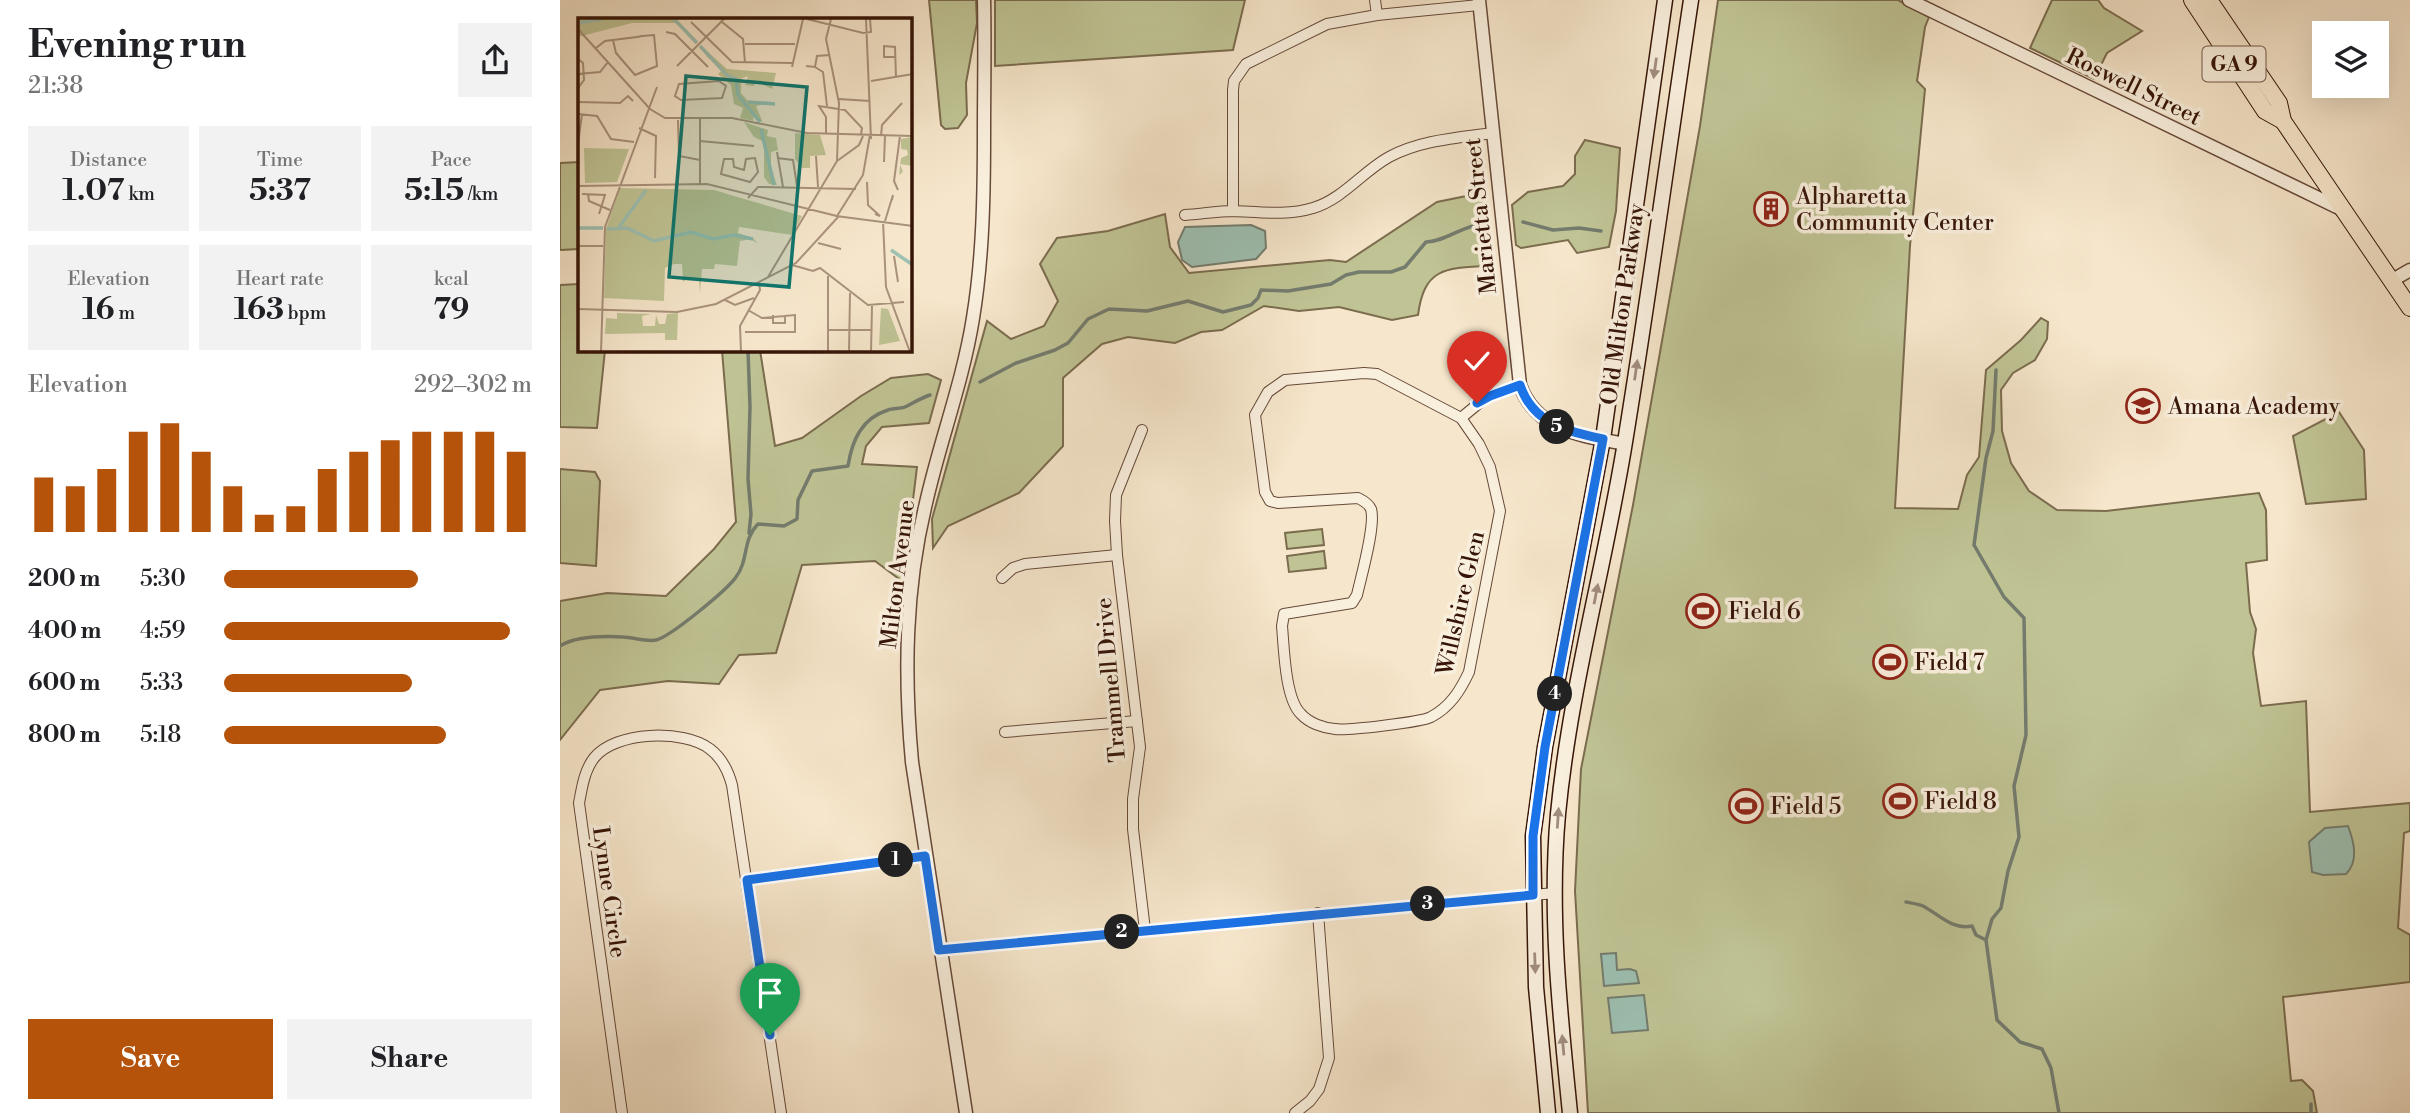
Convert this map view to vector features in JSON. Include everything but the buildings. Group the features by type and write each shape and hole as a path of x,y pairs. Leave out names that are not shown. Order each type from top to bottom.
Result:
{"highway":[{"name":"GA 9","path":"2192,0 2265,111 2283,121"},
{"name":"GA 9","path":"2209,0 2278,103 2283,121 2410,308"}],"main road":[{"name":"Old Milton Parkway","path":"1548,1113 1536,987 1533,836 1545,747 1603,439 1664,0"},
{"name":"Old Milton Parkway","path":"1570,1113 1555,958 1558,817 1568,729 1625,444 1691,0"}],"street":[{"name":"Milton Avenue","path":"966,1113 925,856 907,715 906,656 909,601 925,506 940,444 965,364 979,275 984,224 984,0"},
{"path":"1375,0 1377,15"},
{"name":"Roswell Street","path":"1909,0 2341,209"},
{"path":"1233,211 1233,90 1234,81 1241,69 1327,24 1479,3"},
{"name":"Marietta Street","path":"1479,3 1520,385 1529,404 1548,422 1564,430 1625,444"},
{"path":"1185,215 1233,211 1263,214 1313,208 1335,198 1379,164 1403,151 1437,140 1493,134"},
{"path":"2391,281 2410,270"},
{"name":"Willshire Glen","path":"1377,374 1461,418 1479,444 1490,467 1500,511 1469,672 1448,705 1429,718 1337,730 1316,724 1300,714 1291,699 1282,625 1284,614 1352,603 1357,595 1372,523 1371,509 1366,502 1358,498 1278,503 1270,501 1265,492 1255,415 1260,403 1285,380 1377,374"},
{"path":"1461,418 1484,399 1520,385"},
{"name":"Trammell Drive","path":"1142,430 1116,495 1117,555 1140,754 1133,799 1133,829 1145,930"},
{"path":"1002,578 1013,568 1025,564 1117,555"},
{"path":"1005,732 1137,721"},
{"name":"Lynne Circle","path":"622,1113 579,803 583,779 593,759 605,747 631,738 679,736 694,739 719,756 732,785 781,1113"},
{"path":"747,880 925,856"},
{"path":"939,950 1555,893"},
{"path":"1295,1113 1310,1101 1319,1089 1329,1058 1318,913"}],"green space":[{"path":"929,0 976,0 977,23 966,83 967,115 958,128 945,129 941,125"},
{"path":"995,0 1245,0 1233,50 995,66"},
{"path":"1718,0 1898,0 1929,17 1917,81 1925,89 1910,246 1895,508 1958,509 1967,475 1979,457 1986,370 2021,340 2041,318 2048,322 2047,339 2035,360 2013,373 2001,390 2002,431 2011,463 2029,491 2057,510 2106,511 2259,493 2266,510 2267,560 2246,563 2250,612 2256,629 2253,653 2261,706 2306,701 2310,812 2410,803 2410,831 2404,833 2398,928 2410,935 2410,982 2283,997 2291,1081 2302,1080 2313,1091 2317,1113 1588,1113 1575,891 1581,769 1633,505 1700,126"},
{"path":"2052,0 2098,0 2104,8 2142,31 2107,53 2094,79 2030,48"},
{"path":"1585,140 1620,148 1616,211 1609,247 1577,253 1568,240 1521,248 1516,245 1512,205 1528,192 1563,186 1575,174 1575,156"},
{"path":"578,162 578,249 560,250 560,163"},
{"path":"1486,192 1489,245 1485,266 1458,268 1438,274 1425,288 1418,315 1392,320 1339,307 1299,311 1264,306 1222,330 1201,332 1175,343 1128,337 1102,344 1063,378 1063,446 1019,493 948,526 933,548 932,519 987,321 1011,339 1044,326 1058,301 1040,264 1057,238 1108,231 1165,214 1170,247 1189,273 1330,260 1346,262 1437,202"},
{"path":"578,284 578,352 605,352 597,428 560,427 560,285"},
{"path":"722,352 760,352 775,446 802,438 891,378 928,374 941,380 929,423 882,427 866,446 862,464 917,467 903,582 875,561 802,565 776,653 739,655 719,684 668,681 600,690 560,740 560,601 607,593 666,596 714,549 736,522"},
{"path":"2339,412 2364,450 2366,499 2306,504 2293,436"},
{"path":"560,469 595,472 600,481 596,566 560,563"},
{"path":"1322,529 1324,545 1287,549 1285,533"},
{"path":"1324,551 1326,568 1289,572 1287,556"}],"shaded area":[{"path":"1251,225 1265,231 1266,248 1256,259 1192,267 1182,260 1178,242 1185,227"},
{"path":"2348,826 2354,851 2350,869 2346,874 2323,875 2312,872 2309,842 2325,828"},
{"path":"1616,953 1617,970 1636,971 1639,983 1604,986 1601,954"},
{"path":"1644,995 1648,1030 1612,1033 1608,998"}],"waterway":[{"path":"1523,222 1553,230 1579,228 1601,231"},
{"path":"980,382 1016,363 1068,343 1088,319 1109,309 1147,311 1188,301 1223,312 1251,305 1261,290 1288,291 1331,284 1346,275 1359,272 1391,272 1405,267 1426,242 1483,224"},
{"path":"748,352 749,533"},
{"path":"1996,370 1993,431 1986,458 1974,545 2004,597 2024,618 2026,735 2014,786 2019,837 2008,871 2001,908 1992,919 1986,940 1997,1020 2020,1042 2042,1049 2051,1068 2059,1113"},
{"path":"560,646 582,638 627,637 656,640 673,631 736,577 743,564 750,537 758,524 784,526 797,519 798,500 812,471 848,466 852,447 871,418 888,410 905,407 930,395"},
{"path":"1906,902 1923,906 1952,924 1972,926 1976,935 1986,940"},
{"path":"2311,1104 2311,1113"}],"place":[{"name":"Alpharetta Community Center","path":"1771,209"},
{"name":"Amana Academy","path":"2143,406"},
{"name":"Field 6","path":"1703,611"},
{"name":"Field 7","path":"1890,662"},
{"name":"Field 8","path":"1900,801"},
{"name":"Field 5","path":"1746,806"}],"route":[{"path":"770,1035 747,880 925,856 939,950 1533,895 1533,836 1545,747 1603,439 1564,430 1548,422 1529,404 1520,385 1477,403"}]}
